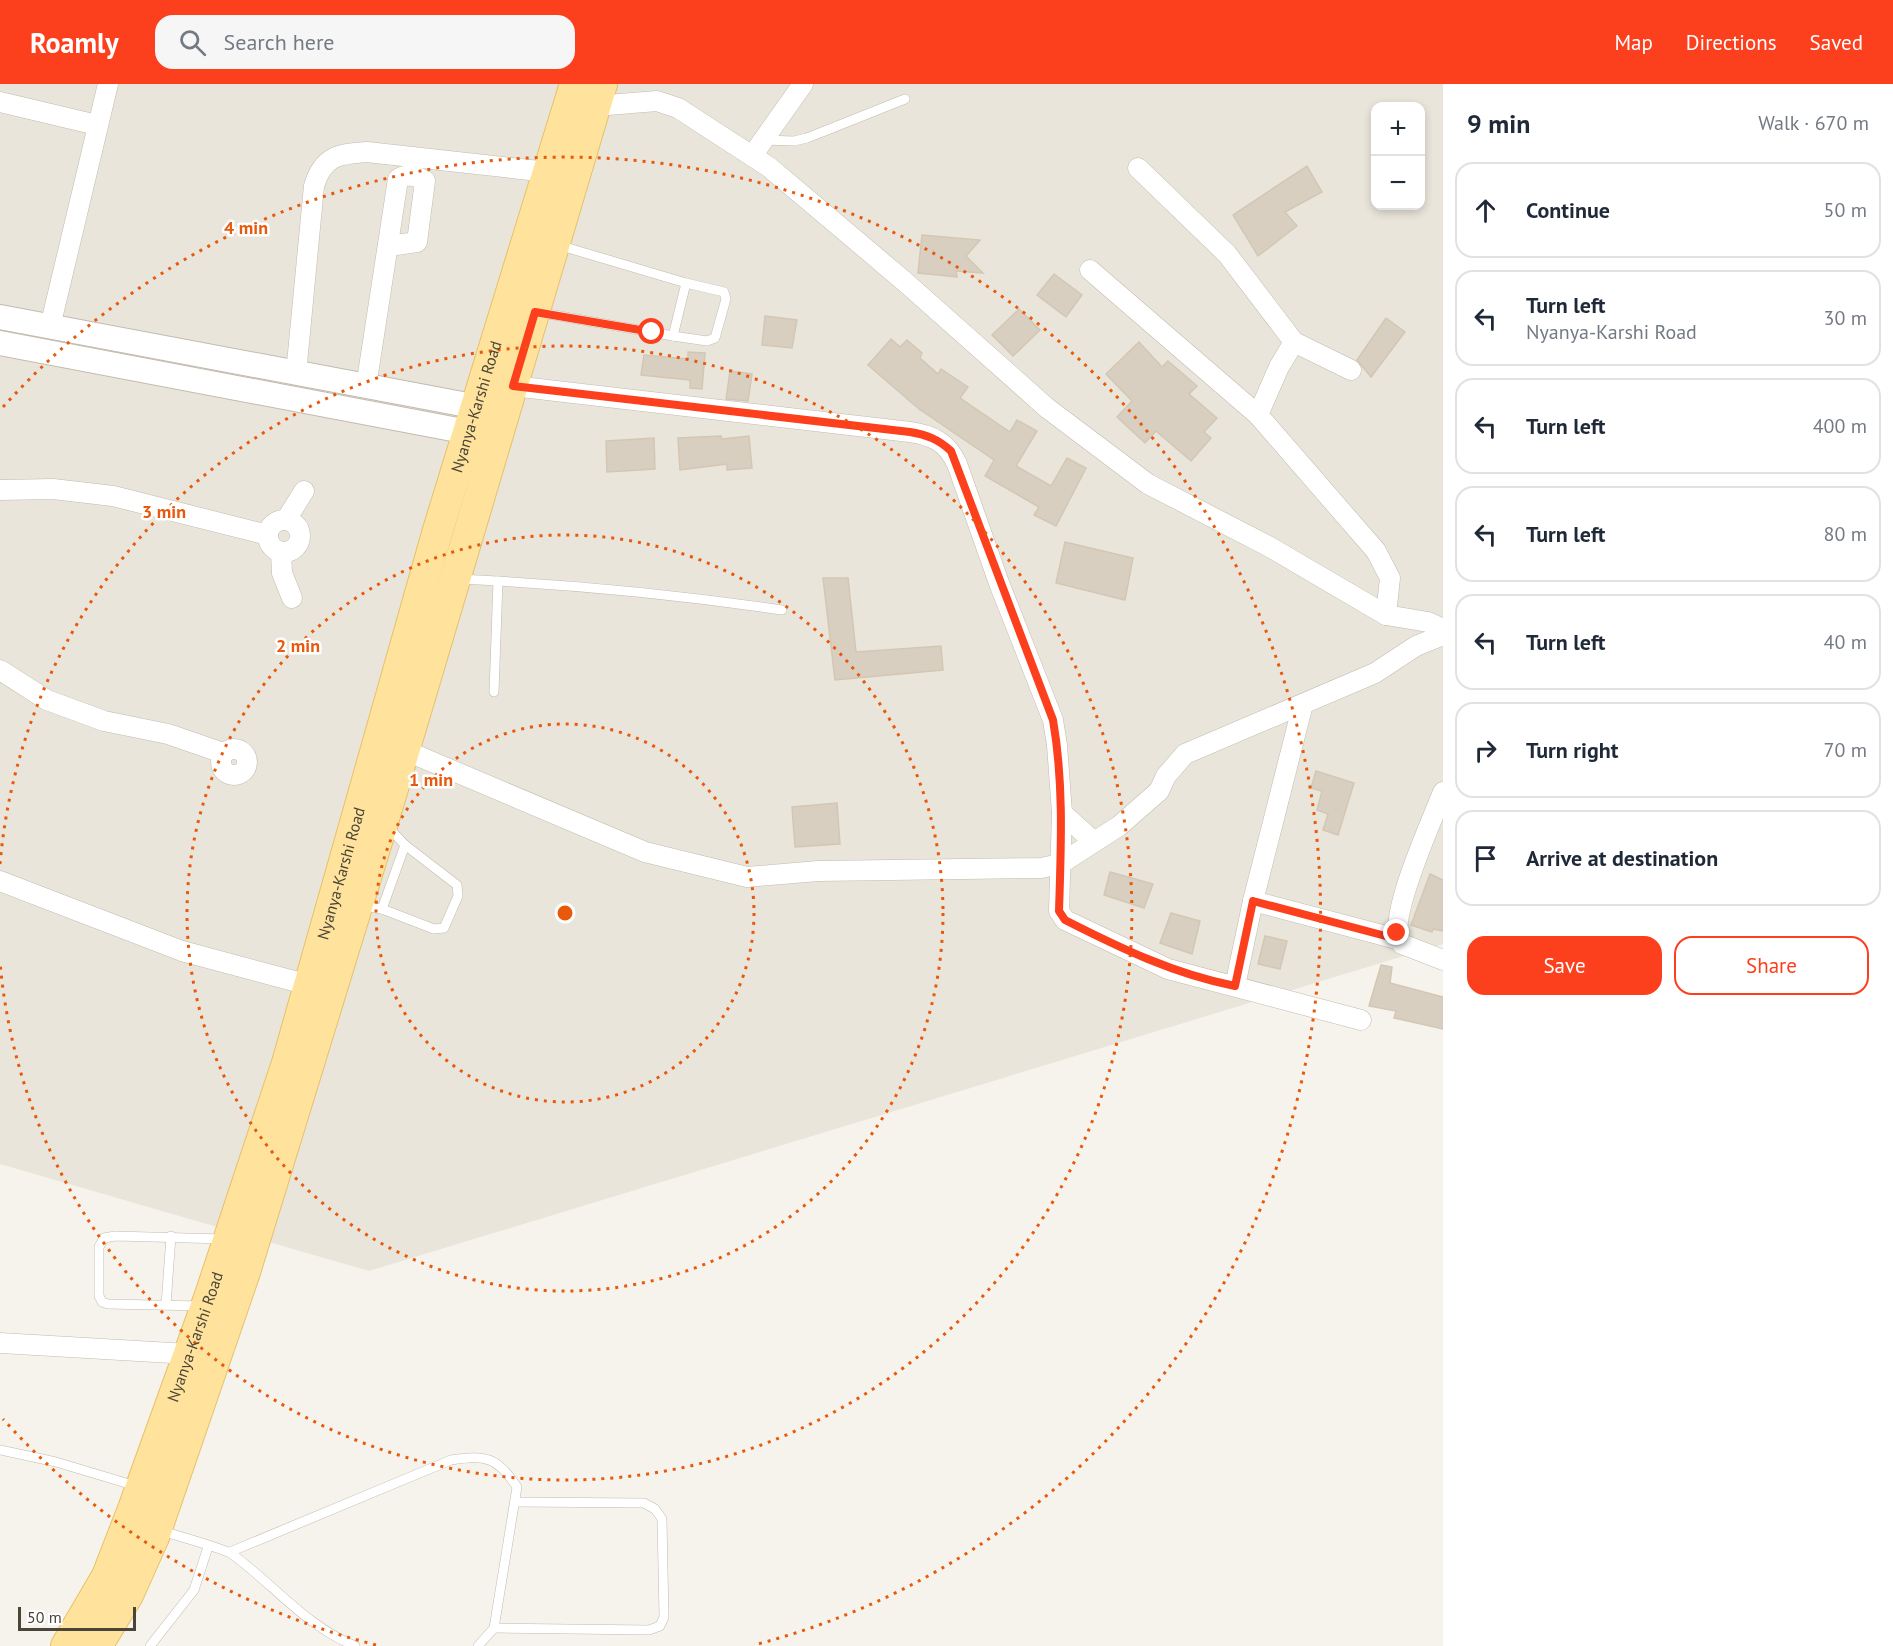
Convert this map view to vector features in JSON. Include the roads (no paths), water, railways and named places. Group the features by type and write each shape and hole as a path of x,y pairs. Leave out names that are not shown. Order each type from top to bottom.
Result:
{"main road":[{"name":"Nyanya-Karshi Road","path":"86,1637 229,1239 287,1063 309,985 360,895 472,420 575,84"},
{"name":"Nyanya-Karshi Road","path":"86,1637 128,1595 157,1529 245,1272 456,579 598,95"}],"street":[{"path":"51,327 108,84"},
{"path":"758,148 803,84"},
{"path":"598,95 657,101 678,108 758,148 769,167 904,281 1047,408 1148,484 1268,546 1386,615 1428,622 1443,629"},
{"path":"0,102 97,125"},
{"path":"296,374 314,186 319,170 326,162 344,154 367,152 548,172"},
{"path":"1138,168 1227,254 1294,342 1351,370"},
{"path":"366,387 389,246"},
{"path":"1090,270 1258,415 1376,551 1390,578 1386,615"},
{"path":"0,317 366,387 472,420"},
{"path":"1258,415 1279,367 1294,342"},
{"path":"0,343 472,420 505,412 927,434 939,440 951,451 957,464 999,583 1053,720 1062,813 1059,911 1065,920 1168,969 1198,979 1235,986 1361,1020"},
{"path":"0,490 53,489 113,496 268,535"},
{"path":"286,520 295,525 299,540 294,549 281,552 271,546 268,535 272,526 286,520 304,491"},
{"path":"281,552 280,565 292,598"},
{"path":"404,750 645,852 747,877 818,871 1041,868 1060,864 1140,809 1159,791 1166,776 1185,754 1375,673 1408,651 1443,635"},
{"path":"0,670 47,700 104,721 168,734 223,753"},
{"path":"1235,986 1253,901 1303,704"},
{"path":"1397,939 1400,904 1443,792"},
{"path":"1062,813 1093,841"},
{"path":"0,881 182,951 309,985"},
{"path":"1253,901 1397,939 1402,944 1443,960"},
{"path":"0,1343 189,1354"}],"lane":[{"path":"758,148 807,138 905,99"},
{"path":"535,312 707,341 715,338 726,299 724,292 555,244"},
{"path":"673,336 686,283"},
{"path":"456,579 674,594 782,610"},
{"path":"494,692 498,581"},
{"path":"383,822 405,845 457,885 458,896 444,928 434,929 360,895 405,845"},
{"path":"206,1306 102,1302 99,1296 99,1247 104,1238 115,1236 229,1239"},
{"path":"166,1305 171,1236"},
{"path":"0,1450 56,1462 141,1487"},
{"path":"230,1552 451,1460 475,1456 496,1461 517,1487 494,1628 478,1646"},
{"path":"494,1628 649,1630 660,1626 664,1617 662,1519 655,1509 644,1503 515,1502"},
{"path":"157,1529 208,1547 230,1552 293,1608 335,1638 354,1646"},
{"path":"150,1646 194,1590 208,1547"}]}
